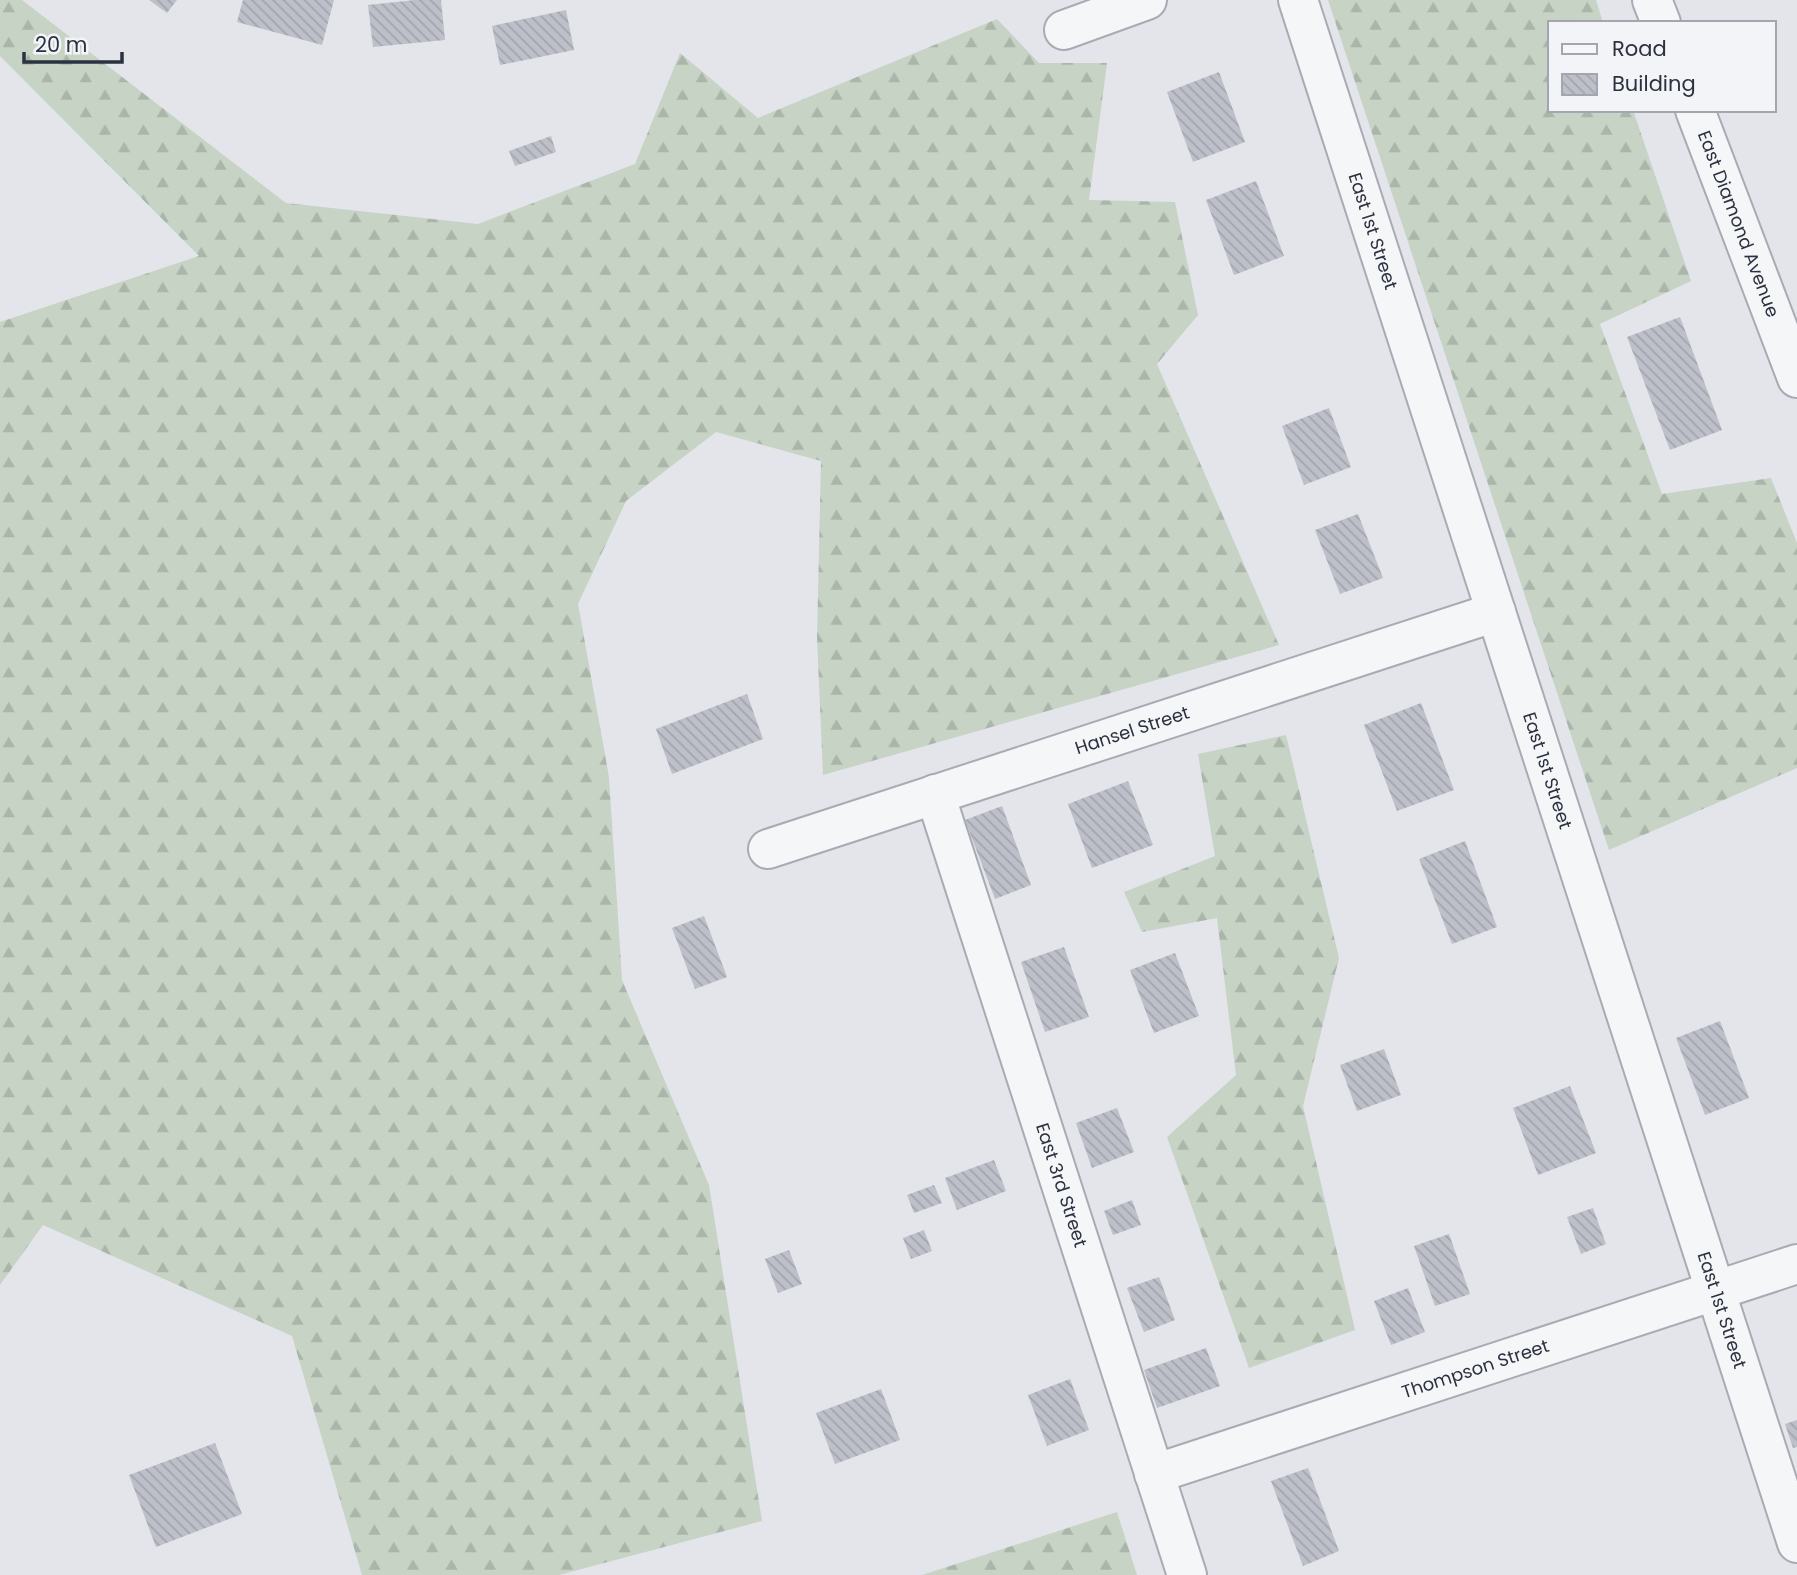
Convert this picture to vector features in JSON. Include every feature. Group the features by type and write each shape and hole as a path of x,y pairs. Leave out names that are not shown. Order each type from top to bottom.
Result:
{"street":[{"path":"1064,30 1147,0"},
{"name":"East 1st Street","path":"1298,0 1797,1544"},
{"path":"1652,0 1660,21"},
{"name":"East Diamond Avenue","path":"1696,112 1797,378"},
{"name":"Hansel Street","path":"768,849 1496,612"},
{"name":"East 3rd Street","path":"935,794 1187,1575"},
{"name":"Thompson Street","path":"1154,1474 1797,1265"}],"green space":[{"path":"0,0 22,0 286,203 478,224 635,164 680,53 758,118 997,19 1039,63 1107,63 1089,200 1175,202 1198,315 1157,364 1279,645 823,775 817,638 821,461 716,432 626,501 578,604 609,777 622,980 709,1185 762,1521 559,1575 362,1575 292,1336 43,1225 0,1285 0,322 199,256 0,56"},
{"path":"1328,0 1596,0 1602,21 1548,21 1548,112 1634,112 1691,281 1600,324 1662,494 1771,478 1797,543 1797,768 1609,850"},
{"path":"1286,735 1339,958 1303,1106 1355,1330 1249,1368 1167,1137 1236,1075 1217,918 1142,932 1124,892 1215,856 1198,754"},
{"path":"1117,1512 1137,1575 922,1575"}],"building":[{"path":"149,0 177,0 167,13"},
{"path":"243,0 334,0 322,45 237,22"},
{"path":"441,0 445,40 373,47 368,5"},
{"path":"566,10 574,50 500,65 492,26"},
{"path":"1219,72 1245,142 1193,162 1167,92"},
{"path":"551,136 556,152 515,166 509,151"},
{"path":"1256,181 1284,256 1234,275 1206,200"},
{"path":"1680,317 1722,430 1670,450 1627,337"},
{"path":"1329,408 1351,467 1304,485 1282,426"},
{"path":"1358,514 1383,578 1340,594 1315,530"},
{"path":"747,694 763,739 672,774 656,729"},
{"path":"1421,703 1454,790 1397,811 1364,725"},
{"path":"1128,781 1153,845 1092,868 1068,804"},
{"path":"1002,806 1031,885 995,899 965,820"},
{"path":"1465,841 1497,927 1452,944 1419,859"},
{"path":"704,916 727,977 695,989 672,928"},
{"path":"1064,947 1089,1017 1045,1032 1021,962"},
{"path":"1175,953 1199,1016 1154,1033 1130,970"},
{"path":"1720,1021 1749,1098 1705,1115 1676,1038"},
{"path":"1384,1049 1401,1095 1357,1111 1340,1065"},
{"path":"1570,1086 1596,1153 1538,1175 1513,1108"},
{"path":"1117,1108 1134,1152 1092,1168 1076,1123"},
{"path":"994,1160 1006,1191 957,1210 945,1178"},
{"path":"934,1185 942,1203 914,1213 907,1195"},
{"path":"1132,1200 1141,1225 1113,1235 1104,1211"},
{"path":"1593,1208 1606,1244 1581,1254 1567,1217"},
{"path":"924,1230 932,1251 911,1259 903,1238"},
{"path":"1449,1234 1470,1294 1435,1306 1414,1246"},
{"path":"789,1250 802,1284 778,1293 765,1259"},
{"path":"1159,1277 1175,1320 1144,1332 1127,1288"},
{"path":"1408,1288 1425,1332 1391,1345 1374,1301"},
{"path":"1206,1348 1220,1386 1157,1408 1144,1370"},
{"path":"1070,1379 1089,1430 1047,1446 1028,1395"},
{"path":"881,1389 900,1440 835,1464 816,1413"},
{"path":"1797,1420 1797,1447 1793,1448 1785,1424"},
{"path":"215,1443 242,1514 156,1547 129,1475"},
{"path":"1308,1468 1339,1551 1303,1566 1271,1481"}]}
